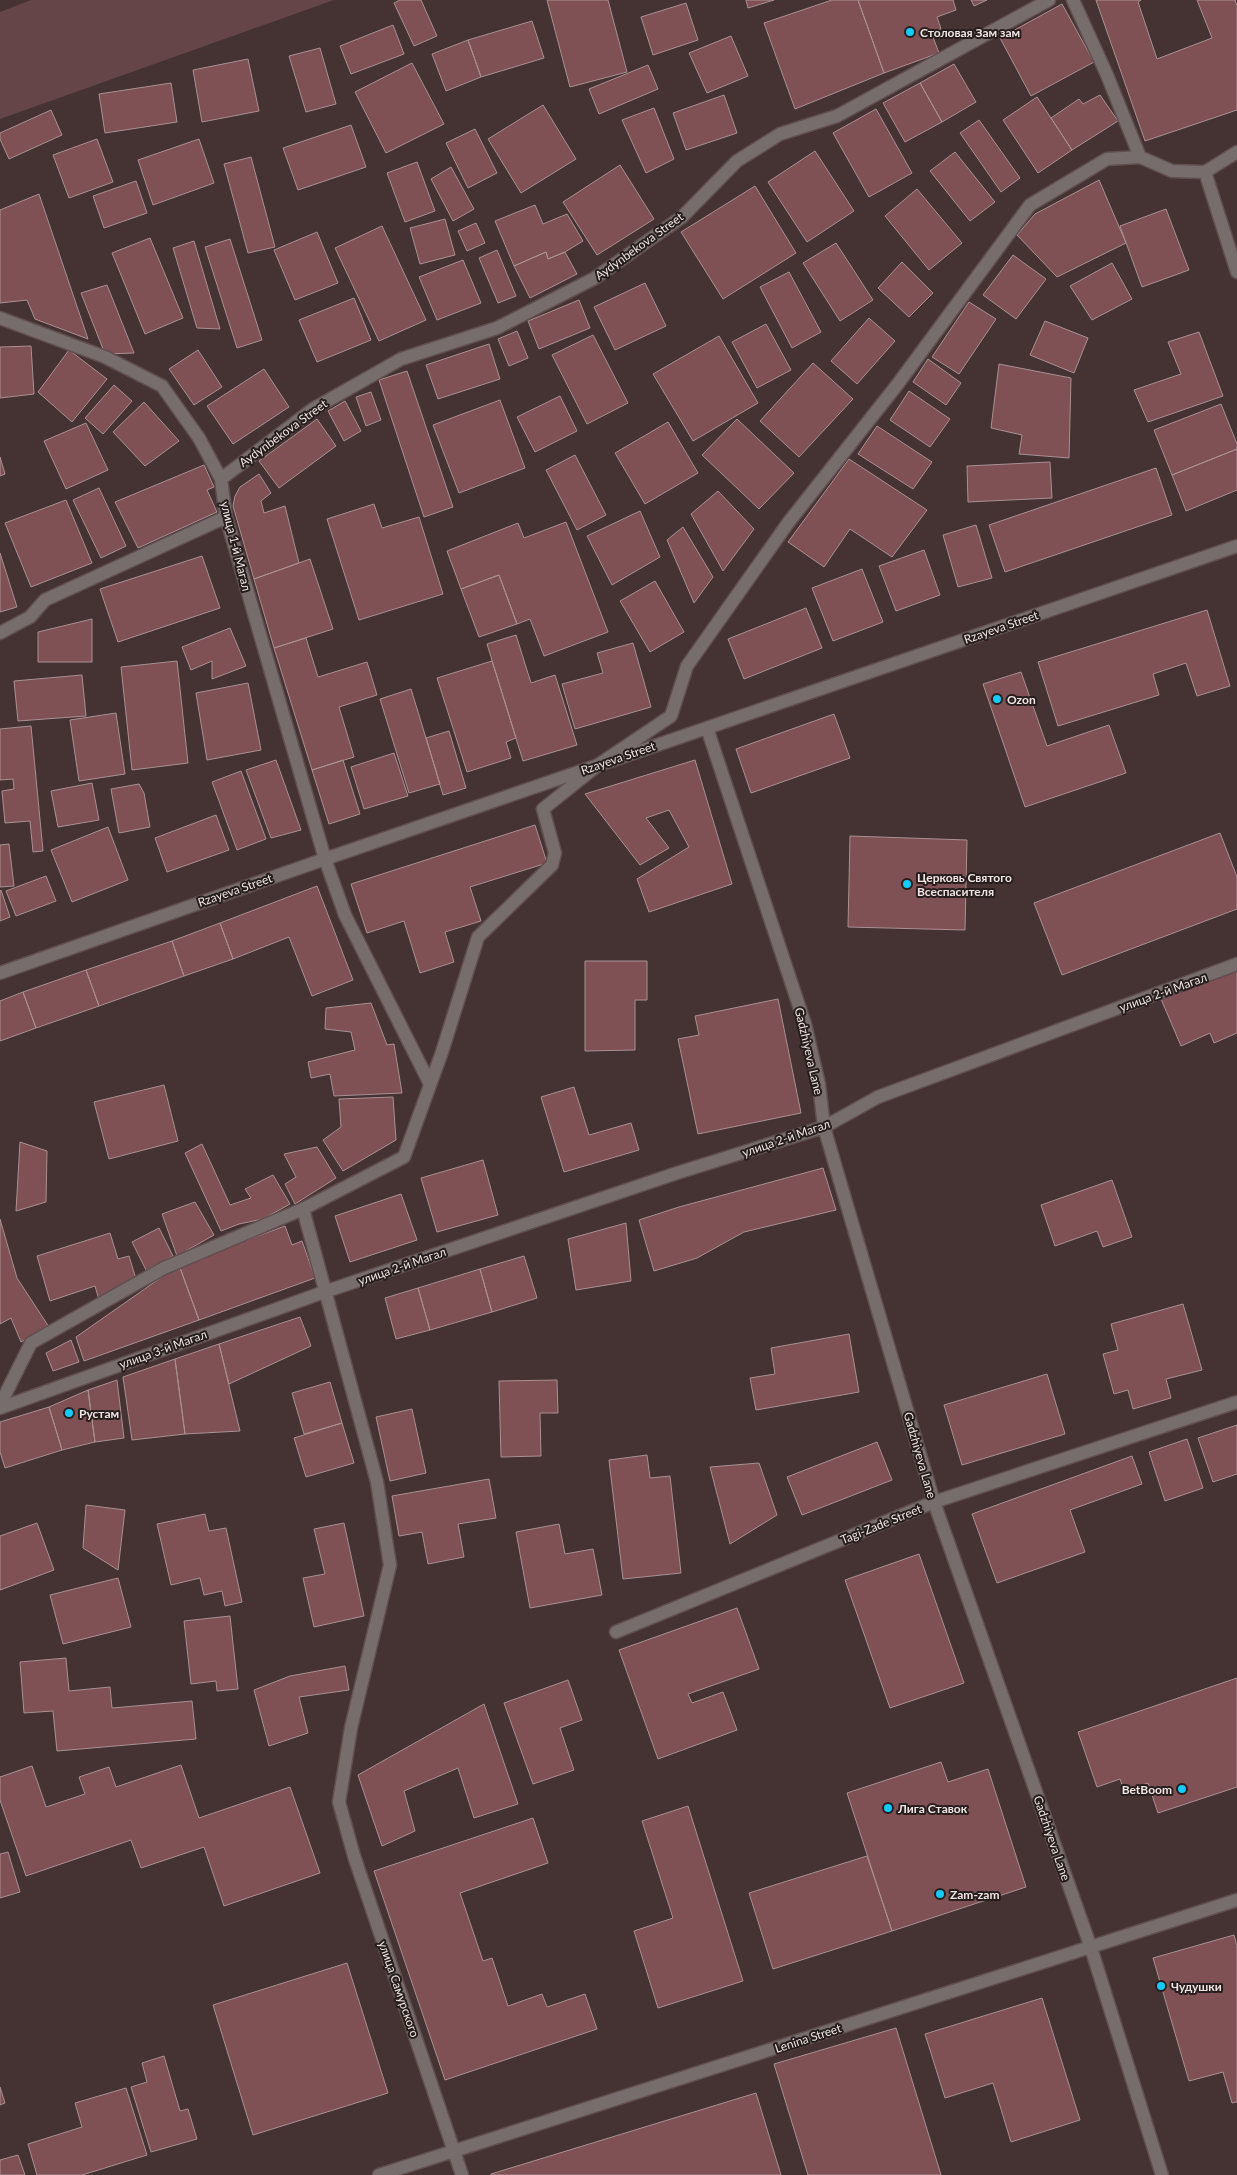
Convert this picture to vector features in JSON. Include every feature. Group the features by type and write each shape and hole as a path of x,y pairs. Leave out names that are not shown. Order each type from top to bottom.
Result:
{"street":[{"name":"Aydynbekova Street","path":"221,479 313,409 401,359 498,328 595,278 682,216 737,161 780,134 837,116 1049,0"},
{"path":"1073,0 1107,75 1140,157"},
{"path":"0,1407 31,1343 164,1268 303,1208 404,1157 442,1052 478,938 552,865 555,854 543,809 598,765 671,716 687,666 788,523 897,385 1030,205 1107,159 1140,157 1172,171 1206,172 1237,152"},
{"path":"1206,172 1237,272"},
{"name":"улица 1-й Магал","path":"0,318 105,357 162,386 200,438 221,479 226,517 324,859 345,915 430,1084"},
{"path":"0,633 30,617 45,600 226,517"},
{"name":"Rzayeva Street","path":"0,973 324,859 1237,546"},
{"name":"Gadzhiyeva Lane","path":"707,728 805,1024 819,1084 824,1128 934,1502 1091,1948 1162,2175"},
{"name":"улица 2-й Магал","path":"327,1291 677,1173 824,1128 878,1097 1237,964"},
{"path":"303,1208 327,1291"},
{"name":"улица 3-й Магал","path":"0,1407 327,1291"},
{"name":"улица Самурского","path":"327,1291 337,1339 376,1482 390,1565 351,1728 339,1802 354,1856 462,2175"},
{"name":"Tagi-Zade Street","path":"616,1632 934,1502 1237,1402"},
{"name":"Lenina Street","path":"379,2175 1237,1900"}],"shaded area":[{"path":"31,0 334,0 0,119 0,12"}],"building":[{"path":"400,0 421,0 437,36 414,46 394,3"},
{"path":"547,0 608,0 627,72 570,87"},
{"path":"746,0 774,0 748,8"},
{"path":"832,0 858,0 884,73 795,109 764,23"},
{"path":"858,0 953,0 956,10 937,17 941,29 931,32 939,53 884,73"},
{"path":"971,0 987,0 974,6"},
{"path":"1096,0 1141,0 1138,2 1157,59 1212,38 1197,0 1235,0 1237,6 1237,110 1145,141"},
{"path":"686,3 698,40 653,55 641,17"},
{"path":"1062,4 1094,62 1031,96 1000,38"},
{"path":"532,21 544,58 481,77 468,40"},
{"path":"393,25 404,54 351,74 340,46"},
{"path":"731,36 748,76 707,93 689,53"},
{"path":"468,40 481,77 446,91 432,54"},
{"path":"320,48 336,104 306,112 289,56"},
{"path":"248,59 259,111 202,122 193,70"},
{"path":"412,63 444,124 386,153 355,92"},
{"path":"954,64 976,102 942,122 920,83"},
{"path":"648,65 658,89 599,114 589,89"},
{"path":"171,83 177,122 105,133 99,94"},
{"path":"920,83 942,122 905,142 883,103"},
{"path":"724,95 737,133 686,150 673,113"},
{"path":"1100,95 1118,121 1072,150 1051,118 1079,99 1083,104"},
{"path":"1037,97 1072,150 1038,173 1003,120"},
{"path":"543,105 576,159 521,193 488,139"},
{"path":"654,108 674,159 646,173 622,120"},
{"path":"876,109 912,173 869,197 833,133"},
{"path":"51,110 62,135 9,159 0,139 0,133"},
{"path":"979,120 1020,178 1001,192 960,133"},
{"path":"351,125 366,167 298,190 283,148"},
{"path":"475,129 497,173 468,188 446,143"},
{"path":"97,139 113,182 69,198 53,155"},
{"path":"199,139 214,183 153,205 138,160"},
{"path":"815,151 854,211 807,242 768,182"},
{"path":"955,152 995,202 970,221 930,171"},
{"path":"251,157 275,247 248,253 224,164"},
{"path":"417,162 435,211 405,222 387,173"},
{"path":"620,165 654,219 597,255 563,202"},
{"path":"451,167 474,209 453,221 431,179"},
{"path":"1099,180 1126,243 1057,277 1017,235 1035,214"},
{"path":"136,181 147,213 104,228 93,196"},
{"path":"755,186 796,253 723,299 681,232"},
{"path":"917,189 962,243 929,270 885,216"},
{"path":"39,194 88,339 35,319 27,300 0,303 0,210"},
{"path":"535,205 543,224 567,214 583,241 565,252 548,259 546,252 514,266 495,221"},
{"path":"1166,209 1189,270 1142,287 1120,226"},
{"path":"445,219 455,255 420,264 410,228"},
{"path":"476,223 485,243 467,251 458,231"},
{"path":"382,226 426,320 379,341 335,248"},
{"path":"317,232 338,283 295,300 274,250"},
{"path":"150,238 183,318 145,334 112,253"},
{"path":"230,239 262,340 237,348 205,247"},
{"path":"194,241 220,329 197,328 173,248"},
{"path":"836,243 873,300 840,321 803,263"},
{"path":"497,250 516,296 498,303 479,258"},
{"path":"546,252 548,259 565,252 577,274 530,298 514,266"},
{"path":"1013,255 1046,279 1016,319 983,295"},
{"path":"463,260 481,303 437,320 419,277"},
{"path":"902,262 933,293 909,317 878,288"},
{"path":"1112,263 1132,299 1092,320 1070,286"},
{"path":"789,272 821,332 792,348 760,287"},
{"path":"645,283 666,326 615,350 594,307"},
{"path":"107,285 134,353 105,354 81,293"},
{"path":"354,298 371,340 317,362 299,320"},
{"path":"579,300 590,328 539,349 528,321"},
{"path":"969,302 996,319 959,374 932,357"},
{"path":"869,318 895,341 857,384 831,361"},
{"path":"1045,321 1088,338 1074,373 1030,355"},
{"path":"766,324 791,370 757,388 732,342"},
{"path":"517,331 528,358 509,366 498,339"},
{"path":"1199,332 1223,396 1148,422 1134,390 1181,374 1168,342"},
{"path":"593,335 628,403 587,424 552,355"},
{"path":"719,336 758,403 693,441 653,374"},
{"path":"489,344 500,379 438,399 426,365"},
{"path":"31,346 34,394 0,398 0,347"},
{"path":"69,350 107,379 72,422 38,392"},
{"path":"198,350 222,387 194,405 169,369"},
{"path":"928,359 961,383 946,405 913,382"},
{"path":"813,363 853,399 799,457 760,421"},
{"path":"999,364 1071,378 1069,458 1019,454 1022,435 991,428"},
{"path":"264,369 289,407 233,444 207,406"},
{"path":"407,371 453,507 424,517 379,380"},
{"path":"114,385 132,401 103,434 85,418"},
{"path":"909,391 950,419 930,447 890,420"},
{"path":"371,392 381,420 366,426 356,397"},
{"path":"560,396 577,431 535,452 517,417"},
{"path":"500,400 525,468 459,493 433,425"},
{"path":"345,401 361,431 344,441 328,411"},
{"path":"144,402 179,441 145,466 113,432"},
{"path":"1221,404 1237,444 1237,449 1172,475 1154,430"},
{"path":"317,419 336,446 279,488 259,461"},
{"path":"737,419 794,473 759,509 702,455"},
{"path":"668,422 698,473 645,504 615,453"},
{"path":"86,423 108,470 66,489 44,441"},
{"path":"877,426 932,462 913,489 858,454"},
{"path":"1237,449 1237,490 1186,511 1172,475"},
{"path":"575,455 606,515 577,530 546,470"},
{"path":"0,457 5,474 0,476"},
{"path":"849,459 927,510 892,557 850,529 824,567 788,542"},
{"path":"1050,462 1052,498 968,502 967,466"},
{"path":"204,465 214,487 207,490 217,512 138,548 115,502"},
{"path":"1156,468 1172,515 1005,572 989,525"},
{"path":"259,474 271,493 261,501 264,513 285,506 299,563 254,579 233,506 235,496 240,487"},
{"path":"99,488 126,546 101,558 73,500"},
{"path":"718,491 754,529 723,571 691,514"},
{"path":"66,500 92,563 31,587 5,523"},
{"path":"374,504 382,528 419,517 443,594 359,620 327,519"},
{"path":"640,511 660,557 612,585 587,536"},
{"path":"566,522 608,632 544,656 530,619 517,624 499,575 461,589 447,551 518,523 524,538"},
{"path":"976,525 992,578 958,587 943,535"},
{"path":"683,527 713,577 694,603 667,540"},
{"path":"924,550 940,595 896,611 879,566"},
{"path":"0,553 17,607 0,612"},
{"path":"202,556 220,608 118,642 100,589"},
{"path":"310,559 333,629 274,648 254,579"},
{"path":"862,569 883,622 833,641 812,588"},
{"path":"499,575 517,624 479,637 461,589"},
{"path":"655,581 684,632 650,652 620,601"},
{"path":"806,608 822,648 744,679 728,639"},
{"path":"1207,610 1230,686 1197,696 1186,663 1153,674 1159,695 1058,726 1038,662"},
{"path":"92,619 92,662 38,662 38,632"},
{"path":"230,628 246,666 212,679 212,661 191,670 182,647"},
{"path":"516,635 531,683 555,675 577,745 523,761 487,644"},
{"path":"306,638 318,677 367,662 377,695 339,707 354,757 312,770 274,648"},
{"path":"633,643 651,707 575,729 562,684 603,673 597,653"},
{"path":"177,661 188,763 132,770 121,667"},
{"path":"492,661 516,738 506,742 511,758 467,772 437,678"},
{"path":"1021,672 1047,746 1109,725 1126,773 1025,807 983,684"},
{"path":"82,675 86,716 18,721 14,681"},
{"path":"248,683 261,750 207,760 196,693"},
{"path":"411,689 440,784 409,793 380,699"},
{"path":"116,713 125,774 79,781 70,720"},
{"path":"834,714 850,758 751,793 736,749"},
{"path":"31,726 43,851 33,852 30,821 5,823 2,791 14,789 13,779 0,780 0,729"},
{"path":"449,731 466,788 443,795 426,738"},
{"path":"394,753 408,796 364,809 351,767"},
{"path":"276,760 301,830 271,838 246,770"},
{"path":"343,760 360,814 329,824 312,770"},
{"path":"695,760 732,884 649,912 637,879 689,847 669,810 646,818 669,848 640,865 585,794"},
{"path":"241,771 266,839 237,850 212,782"},
{"path":"92,783 99,820 58,827 51,791"},
{"path":"139,784 144,793 150,827 119,833 111,789"},
{"path":"216,815 229,850 167,872 155,838"},
{"path":"535,825 547,863 470,887 481,921 445,932 454,962 420,973 404,921 367,933 351,884"},
{"path":"108,827 128,880 72,902 51,850"},
{"path":"1220,833 1237,877 1237,909 1062,975 1034,903"},
{"name":"Церковь Святого Всеспасителя","path":"850,836 967,840 965,930 848,927"},
{"path":"9,844 14,886 0,887 0,845"},
{"path":"46,876 56,901 16,916 6,891"},
{"path":"317,886 353,980 312,996 289,937 233,959 220,923"},
{"path":"0,891 10,917 0,921"},
{"path":"220,923 233,959 184,976 172,941"},
{"path":"172,941 184,976 99,1006 86,970"},
{"path":"585,961 647,961 647,1000 635,1000 635,1050 585,1051"},
{"path":"1237,967 1237,1033 1214,1043 1210,1033 1181,1046 1161,999"},
{"path":"86,970 99,1006 36,1028 23,992"},
{"path":"23,992 36,1028 0,1041 0,1001"},
{"path":"778,999 801,1113 698,1134 678,1039 699,1035 695,1016"},
{"path":"371,1003 387,1045 394,1044 402,1093 334,1096 330,1074 311,1078 308,1062 355,1050 351,1032 325,1029 326,1008"},
{"path":"164,1085 178,1141 109,1159 94,1102"},
{"path":"574,1087 589,1135 631,1123 639,1150 564,1172 541,1097"},
{"path":"393,1097 396,1140 343,1171 323,1140 341,1127 339,1099"},
{"path":"20,1142 47,1151 46,1202 16,1211"},
{"path":"202,1144 230,1205 251,1198 245,1189 273,1175 290,1204 263,1219 239,1224 221,1231 185,1153"},
{"path":"317,1147 336,1178 295,1204 285,1184 296,1177 284,1154"},
{"path":"483,1160 498,1215 437,1232 421,1178"},
{"path":"823,1168 836,1210 744,1232 697,1258 654,1271 639,1220 679,1207"},
{"path":"1112,1180 1132,1237 1103,1247 1097,1231 1055,1246 1041,1205"},
{"path":"401,1194 417,1240 350,1262 335,1216"},
{"path":"195,1202 214,1235 177,1256 162,1214"},
{"path":"0,1219 17,1278 49,1327 21,1342 11,1318 0,1324"},
{"path":"626,1223 631,1281 576,1290 568,1239"},
{"path":"285,1226 292,1245 302,1241 315,1278 199,1320 179,1265"},
{"path":"159,1228 173,1256 146,1270 132,1242"},
{"path":"110,1233 118,1259 129,1256 136,1279 99,1300 95,1286 50,1301 37,1256"},
{"path":"524,1256 537,1298 492,1312 480,1269"},
{"path":"179,1265 199,1320 84,1361 76,1337"},
{"path":"480,1269 492,1312 430,1330 418,1288"},
{"path":"418,1288 430,1330 396,1339 385,1298"},
{"path":"1183,1304 1202,1370 1166,1379 1171,1398 1133,1409 1128,1390 1114,1394 1103,1354 1118,1350 1111,1324"},
{"path":"300,1317 311,1346 229,1384 219,1344"},
{"path":"849,1334 859,1392 756,1410 750,1378 775,1374 771,1348"},
{"path":"71,1340 79,1362 53,1371 46,1353"},
{"path":"219,1344 240,1431 185,1434 175,1359"},
{"path":"175,1359 185,1434 132,1440 123,1377"},
{"path":"1047,1374 1065,1434 962,1465 944,1405"},
{"path":"117,1380 124,1438 95,1442 88,1390"},
{"path":"557,1380 558,1413 540,1413 541,1456 501,1457 499,1381"},
{"path":"330,1382 342,1423 304,1434 292,1393"},
{"path":"88,1390 95,1442 62,1450 49,1407"},
{"path":"49,1407 62,1450 5,1468 0,1452 0,1422"},
{"path":"412,1409 426,1473 390,1481 376,1417"},
{"path":"342,1423 354,1463 306,1477 294,1438"},
{"path":"1237,1425 1237,1474 1213,1482 1198,1438"},
{"path":"1187,1439 1203,1488 1165,1501 1149,1452"},
{"path":"877,1442 892,1480 802,1515 787,1477"},
{"path":"647,1455 650,1478 670,1476 681,1573 623,1579 609,1460"},
{"path":"1132,1456 1142,1484 1070,1510 1085,1552 997,1583 972,1514"},
{"path":"759,1463 777,1515 730,1544 710,1467"},
{"path":"489,1479 496,1518 458,1524 464,1557 428,1564 422,1532 399,1536 392,1496"},
{"path":"86,1505 125,1510 118,1570 83,1548"},
{"path":"205,1514 209,1531 226,1528 242,1602 225,1606 222,1591 204,1595 200,1578 171,1585 157,1524"},
{"path":"37,1523 54,1570 0,1590 0,1536"},
{"path":"344,1523 364,1616 314,1627 303,1578 325,1574 314,1529"},
{"path":"559,1524 565,1554 593,1549 602,1595 530,1608 516,1532"},
{"path":"919,1554 964,1683 890,1708 845,1580"},
{"path":"118,1578 131,1627 63,1644 50,1595"},
{"path":"737,1608 759,1669 688,1694 692,1703 723,1692 737,1730 658,1759 619,1650"},
{"path":"230,1616 238,1689 217,1691 216,1681 191,1684 184,1621"},
{"path":"66,1658 69,1691 110,1687 112,1708 192,1701 196,1739 57,1751 53,1711 24,1713 20,1662"},
{"path":"345,1666 349,1690 299,1697 308,1733 269,1746 254,1690 290,1676"},
{"path":"1237,1678 1237,1787 1158,1813 1148,1783 1124,1791 1120,1779 1097,1787 1078,1732"},
{"path":"568,1680 582,1720 560,1728 574,1770 533,1784 504,1703"},
{"path":"484,1704 518,1804 474,1818 458,1768 404,1791 415,1831 382,1846 358,1775"},
{"path":"941,1762 948,1782 988,1769 1026,1887 892,1931 847,1793"},
{"path":"181,1765 199,1818 290,1787 320,1873 224,1906 204,1847 141,1868 131,1840 26,1876 0,1800 0,1777 32,1766 46,1807 85,1794 79,1777 109,1767 116,1787"},
{"path":"688,1806 743,1981 658,2008 634,1931 673,1918 642,1821"},
{"path":"533,1818 548,1863 460,1893 483,1961 492,1958 508,2006 542,1994 547,2007 585,1994 597,2029 445,2080 374,1871"},
{"path":"8,1852 20,1892 0,1898 0,1854"},
{"path":"867,1856 892,1931 773,1969 749,1893"},
{"path":"1234,1935 1237,1946 1237,2102 1232,2103 1223,2072 1189,2081 1153,1958"},
{"path":"347,1963 388,2093 253,2135 213,2005"},
{"path":"1042,1998 1080,2120 1011,2142 993,2083 945,2098 925,2034"},
{"path":"896,2028 941,2175 808,2175 774,2064"},
{"path":"164,2056 180,2111 188,2109 197,2139 151,2152 131,2087 147,2082 142,2063"},
{"path":"0,2087 5,2103 0,2105"},
{"path":"126,2088 147,2155 82,2175 37,2175 28,2144 82,2127 75,2103"},
{"path":"756,2093 781,2175 491,2175 491,2174"},
{"path":"18,2155 25,2175 0,2175 0,2160"}],"place":[{"name":"Столовая Зам зам","path":"910,32"},
{"name":"Ozon","path":"997,699"},
{"name":"Церковь Святого Всеспасителя","path":"907,884"},
{"name":"Рустам","path":"69,1413"},
{"name":"BetBoom","path":"1182,1789"},
{"name":"Лига Ставок","path":"888,1808"},
{"name":"Zam-zam","path":"940,1894"},
{"name":"Чудушки","path":"1161,1986"}]}
